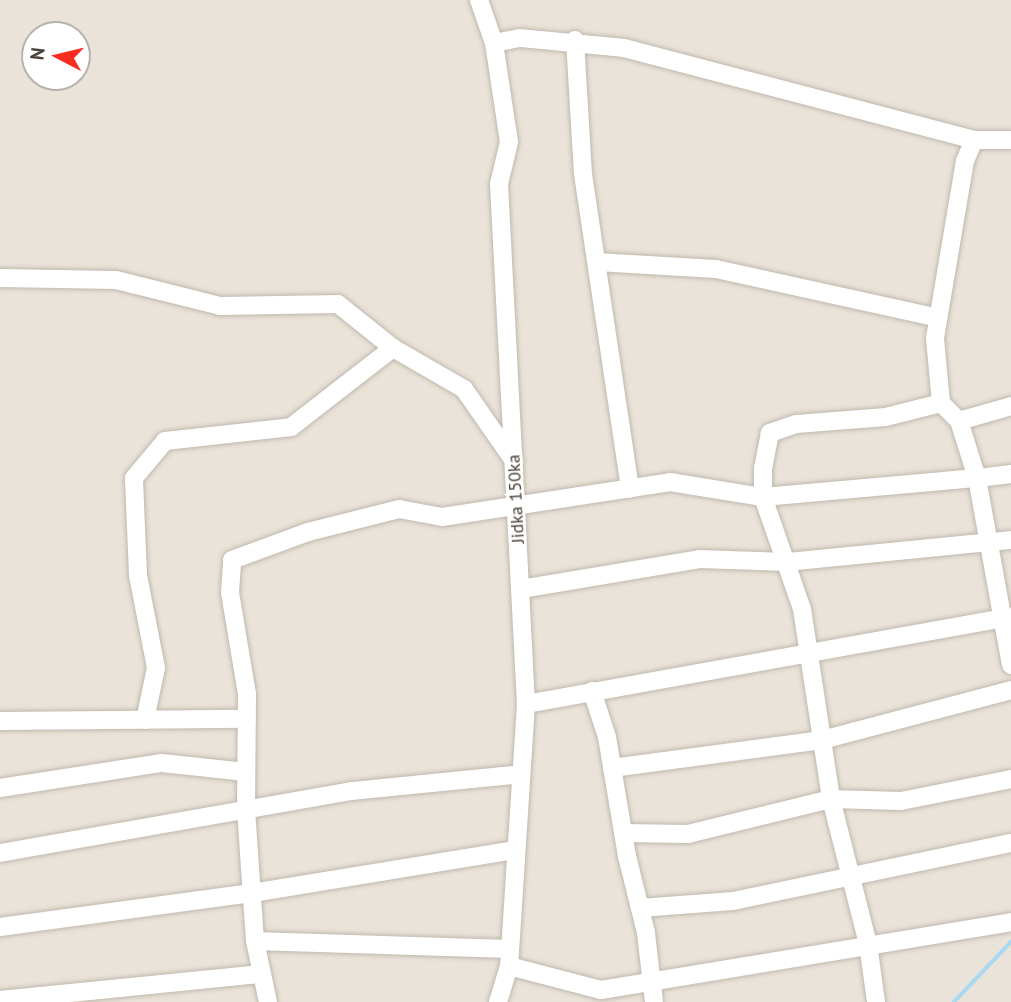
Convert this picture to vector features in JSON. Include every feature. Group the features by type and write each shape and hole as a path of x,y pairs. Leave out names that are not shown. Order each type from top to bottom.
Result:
{"street":[{"name":"Jidka 150ka","path":"479,0 494,43 509,142 499,184 526,704 509,957 498,1002"},
{"path":"494,43 520,38 575,40 711,69 804,98 974,140 1011,141"},
{"path":"575,40 583,174 630,489"},
{"path":"974,140 965,161 935,338 941,403 959,421 977,478 988,544 1007,618 1011,665"},
{"path":"597,262 716,270 938,318"},
{"path":"0,278 116,280 220,306 338,304 393,348 464,389 514,462"},
{"path":"145,720 156,668 138,575 134,478 165,441 291,428 393,348"},
{"path":"876,1002 867,944 831,799 810,651 787,562 763,496 771,433 796,424 886,417 941,403"},
{"path":"959,421 1011,406"},
{"path":"268,1002 255,942 246,809 247,694 230,592 232,560 308,532 398,509 442,517 517,508 670,482 763,496 1011,474"},
{"path":"521,589 700,559 787,562 1011,540"},
{"path":"526,704 810,651 1007,618"},
{"path":"612,768 822,740 1011,690"},
{"path":"592,691 612,768 640,908 652,993"},
{"path":"0,721 247,719"},
{"path":"0,788 162,763 246,772"},
{"path":"0,853 352,791 521,774"},
{"path":"623,833 688,834 831,799 901,800 1011,779"},
{"path":"640,908 733,901 1011,843"},
{"path":"0,927 252,893 516,850"},
{"path":"255,942 509,957 601,990 652,993 867,944 1011,922"},
{"path":"0,1000 262,974"}],"shaded area":[{"path":"0,0 1011,0 1011,1002 0,1002"}],"waterway":[{"path":"954,1002 1011,942"}]}
